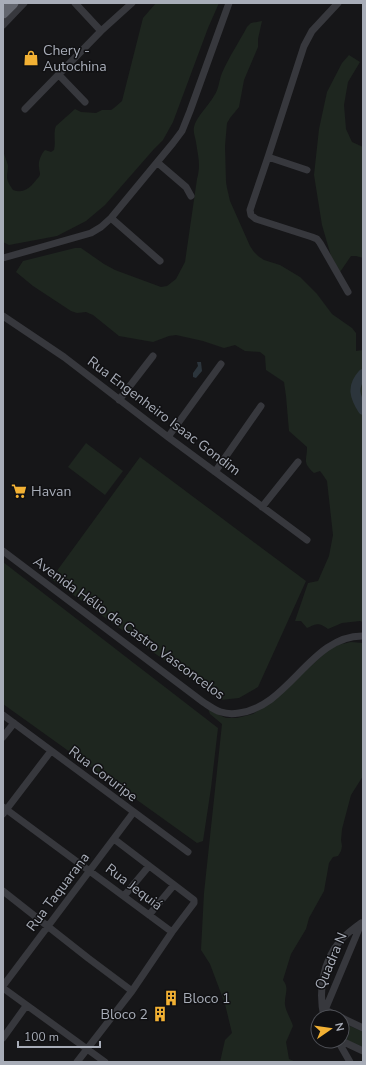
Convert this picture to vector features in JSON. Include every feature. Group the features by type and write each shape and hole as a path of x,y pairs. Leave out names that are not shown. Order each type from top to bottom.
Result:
{"highway":[{"path":"3,13 13,3"}],"street":[{"path":"3,25 24,3"},
{"path":"75,3 102,31"},
{"path":"25,109 102,31 132,3"},
{"path":"3,258 91,233 111,218 158,163 184,126 229,3"},
{"path":"338,3 312,31 304,46 251,205 250,212 256,219 317,239 348,292"},
{"path":"59,75 85,102"},
{"path":"268,157 308,170"},
{"path":"158,163 186,187 190,196"},
{"path":"111,218 160,261"},
{"name":"Rua Engenheiro Isaac Gondim","path":"3,316 64,357 168,437 307,540"},
{"path":"119,400 153,356"},
{"path":"168,437 221,364"},
{"path":"215,472 261,406"},
{"path":"262,507 298,462"},
{"name":"Avenida Hélio de Castro Vasconcelos","path":"3,551 203,702 221,712 233,714 258,708 272,699 325,649 346,638 363,636"},
{"name":"Rua Coruripe","path":"3,715 133,813 188,852"},
{"path":"3,737 14,723"},
{"path":"4,810 50,751"},
{"name":"Rua Jequiá","path":"4,810 172,932"},
{"name":"Rua Taquarana","path":"3,987 133,813"},
{"path":"77,1062 132,990 172,932 195,902 174,884 114,839"},
{"path":"124,896 149,866"},
{"path":"149,915 174,884"},
{"path":"3,891 88,958 132,990"},
{"path":"324,1009 322,988 326,965 331,954 346,934 362,921"},
{"name":"Quadra N","path":"325,1009 362,921"},
{"path":"3,987 26,1006 105,1062"},
{"path":"3,1038 26,1006"},
{"name":"Quadra N","path":"350,1022 363,1028"},
{"path":"350,1045 363,1051"},
{"path":"343,1049 350,1062"}],"shaded area":[{"path":"156,3 219,3 208,28 173,122 163,140 105,205 86,221 57,236 9,245 3,242 3,151 8,165 7,178 13,190 21,191 27,189 35,182 40,174 40,158 45,150 51,152 54,150 56,126 75,109 81,112 96,113 102,110 111,110 122,101 143,18"},
{"path":"262,21 258,39 258,47 244,80 239,107 227,123 225,146 226,182 230,201 254,252 264,260 280,265 300,277 317,294 332,314 352,328 356,333 356,351 363,350 363,622 342,623 328,629 318,624 307,628 301,621 295,621 308,583 318,581 329,556 333,535 327,481 320,471 314,473 308,466 306,461 307,447 289,431 284,382 266,370 265,356 260,352 245,351 235,345 224,348 203,341 176,335 153,342 119,336 93,315 86,312 77,313 71,311 33,286 16,272 23,261 75,248 81,248 115,270 161,287 167,286 176,279 185,262 199,169 194,131 195,123 216,93 225,67 247,27 251,23"},
{"path":"349,55 360,62 348,82 344,105 346,129 352,142 363,147 363,258 351,256 340,272 331,256 322,225 314,175 319,129 327,92 342,63"},
{"path":"197,362 201,362 202,371 196,378 193,377 193,373 198,366"},
{"path":"86,443 123,471 105,495 68,467"},
{"path":"140,457 306,581 258,687 239,698 220,700 51,579"},
{"path":"3,562 218,728 203,841 197,843 3,704"},
{"path":"351,642 363,643 363,776 351,795 342,829 341,851 338,856 333,857 329,863 324,891 309,918 306,929 291,954 283,980 286,986 286,1008 293,1026 286,1042 289,1059 296,1062 220,1062 225,1040 232,1033 225,1004 210,964 201,950 204,893 222,724 210,714 208,709 226,718 237,718 253,714 272,701 333,646"},
{"path":"350,1026 363,1032 363,1048 350,1042"}],"waterway":[{"path":"363,374 359,379 356,388 356,396 363,410"}],"place":[{"name":"Chery - Autochina","path":"31,58"},
{"name":"Havan","path":"19,491"},
{"name":"Bloco 1","path":"171,998"},
{"name":"Bloco 2","path":"160,1014"}]}
